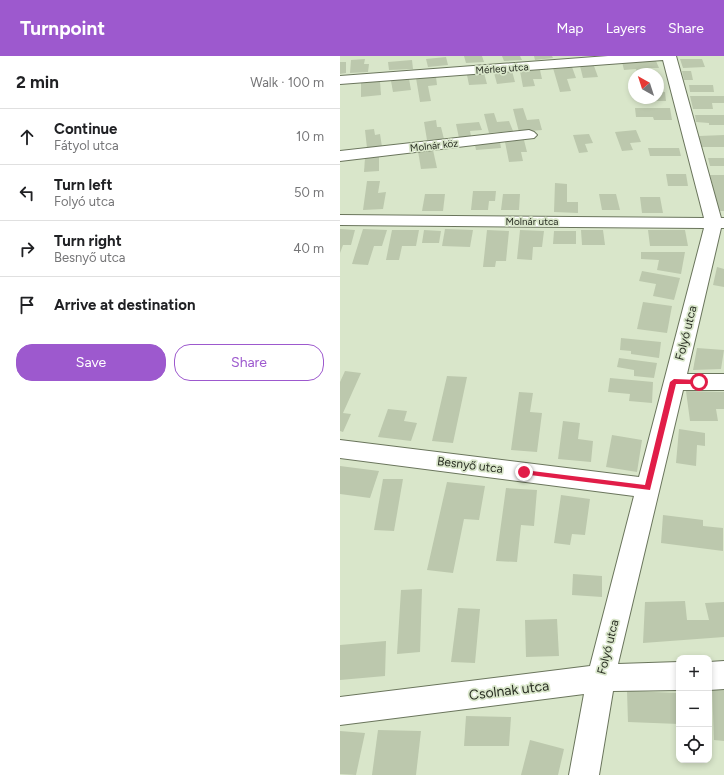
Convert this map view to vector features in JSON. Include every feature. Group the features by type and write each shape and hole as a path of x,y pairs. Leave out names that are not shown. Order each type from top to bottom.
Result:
{"street":[{"name":"Mérleg utca","path":"340,80 663,56"},
{"name":"Folyó utca","path":"584,775 601,678 647,488 674,382 719,223 669,56"},
{"name":"Molnár köz","path":"340,156 529,135"},
{"name":"Molnár utca","path":"340,220 719,223"},
{"path":"674,382 724,382"},
{"name":"Besnyő utca","path":"340,449 647,488"},
{"path":"712,676 724,675"},
{"name":"Csolnak utca","path":"340,711 601,678 676,676"}],"building":[{"path":"464,56 482,56 484,62 466,63"},
{"path":"502,56 520,56 522,60 504,61"},
{"path":"534,56 552,56 553,58 535,60"},
{"path":"446,57 448,65 428,67 426,59"},
{"path":"365,59 364,64 369,64 368,72 350,73 351,60"},
{"path":"680,59 702,59 705,67 683,68"},
{"path":"412,60 413,69 389,70 388,62"},
{"path":"656,61 659,68 628,68 628,70 624,70 622,62"},
{"path":"340,62 346,62 346,73 340,74"},
{"path":"580,66 594,66 598,77 583,78"},
{"path":"572,67 576,78 567,79 571,91 560,92 553,68"},
{"path":"540,70 542,79 533,79 535,86 523,87 520,71"},
{"path":"512,71 515,82 497,84 494,73"},
{"path":"682,71 691,71 693,80 684,80"},
{"path":"484,73 487,84 469,85 467,75"},
{"path":"436,77 437,85 428,86 431,101 420,102 416,78"},
{"path":"409,79 411,90 393,92 391,81"},
{"path":"380,81 381,95 361,97 361,83"},
{"path":"689,85 713,85 714,92 690,92"},
{"path":"664,92 665,92 666,101 664,101"},
{"path":"690,96 724,96 724,103 712,103 713,109 693,109"},
{"path":"523,108 527,120 539,119 542,130 519,132 513,109"},
{"path":"635,108 670,108 672,120 654,120 653,117 636,117"},
{"path":"494,113 497,122 509,121 513,131 489,133 484,114"},
{"path":"695,115 724,115 724,125 709,125 709,123 696,122"},
{"path":"436,120 437,127 441,127 444,139 427,140 424,122"},
{"path":"479,122 482,130 470,131 471,136 459,138 456,124"},
{"path":"374,129 375,135 380,134 382,147 367,148 365,130"},
{"path":"636,130 641,142 630,143 633,150 622,151 615,132"},
{"path":"589,134 593,143 585,144 588,152 579,153 573,135"},
{"path":"724,135 724,147 702,147 699,136"},
{"path":"524,140 527,152 521,152 523,161 509,162 505,142"},
{"path":"500,142 501,148 476,150 475,145"},
{"path":"648,148 679,148 681,156 650,156"},
{"path":"433,150 437,168 421,169 418,151"},
{"path":"379,157 379,171 364,172 365,158"},
{"path":"708,158 724,158 724,166 710,166"},
{"path":"666,174 686,174 688,186 668,186"},
{"path":"710,175 724,175 724,211 719,211"},
{"path":"367,181 380,181 378,193 386,192 383,209 363,210"},
{"path":"555,183 567,184 567,202 578,202 578,213 554,212"},
{"path":"473,191 496,191 495,201 489,201 488,210 471,210"},
{"path":"425,194 445,194 443,211 422,211"},
{"path":"503,194 520,194 519,210 501,210"},
{"path":"599,194 616,194 620,210 602,210"},
{"path":"640,197 660,197 663,213 642,213"},
{"path":"340,229 355,230 351,245 343,245 340,253"},
{"path":"363,229 387,230 382,246 374,246 368,265 352,264"},
{"path":"445,229 473,230 470,247 442,246"},
{"path":"392,230 419,230 416,246 402,246 399,260 386,260"},
{"path":"424,230 441,231 439,243 422,243"},
{"path":"487,230 509,231 506,261 496,261 495,267 483,267"},
{"path":"520,230 544,231 542,247 533,247 532,260 517,259"},
{"path":"581,230 603,230 605,245 582,245"},
{"path":"648,230 685,230 688,246 650,246"},
{"path":"554,231 576,231 576,244 553,244"},
{"path":"641,252 685,252 681,274 657,270 659,260 641,259"},
{"path":"717,267 724,269 724,287 713,285"},
{"path":"642,271 680,278 674,300 653,296 656,284 639,281"},
{"path":"643,302 672,306 667,333 637,329"},
{"path":"621,338 661,342 659,358 631,354 631,351 620,350"},
{"path":"697,348 724,350 721,369 693,370"},
{"path":"619,358 657,363 654,378 634,376 634,370 617,367"},
{"path":"345,371 361,373 343,413 351,414 343,432 340,431 340,382"},
{"path":"447,376 467,377 453,443 432,441"},
{"path":"610,378 653,382 652,403 629,401 630,394 608,392"},
{"path":"686,391 724,392 724,409 716,409 718,421 690,421"},
{"path":"519,392 533,393 530,412 542,413 537,452 511,450"},
{"path":"388,409 407,411 404,421 417,423 411,441 378,437"},
{"path":"563,421 580,423 578,439 593,441 591,462 558,459"},
{"path":"679,429 705,433 705,446 697,445 696,466 676,463"},
{"path":"612,435 642,440 637,472 606,467"},
{"path":"340,466 379,471 370,498 340,494"},
{"path":"383,479 403,479 394,531 374,530"},
{"path":"447,482 485,486 479,520 464,519 453,573 427,570"},
{"path":"506,488 537,490 534,526 521,525 517,562 496,561"},
{"path":"561,495 590,499 585,535 572,534 570,545 554,543"},
{"path":"663,515 703,520 703,526 723,528 723,551 661,543"},
{"path":"573,574 602,576 602,597 572,595"},
{"path":"422,589 420,652 397,654 401,590"},
{"path":"685,601 687,620 709,620 705,603 724,602 724,637 643,643 645,602"},
{"path":"458,608 480,609 475,663 451,662"},
{"path":"557,619 559,656 526,657 525,620"},
{"path":"386,641 385,676 340,680 340,645"},
{"path":"712,687 724,688 724,741 714,740"},
{"path":"627,691 676,693 676,724 628,722"},
{"path":"466,716 511,717 509,746 464,746"},
{"path":"378,730 421,731 416,775 372,775"},
{"path":"340,731 365,733 356,775 340,774"},
{"path":"530,740 564,749 558,775 521,775"}],"route":[{"path":"524,472 647,488 674,382 699,382"}]}
